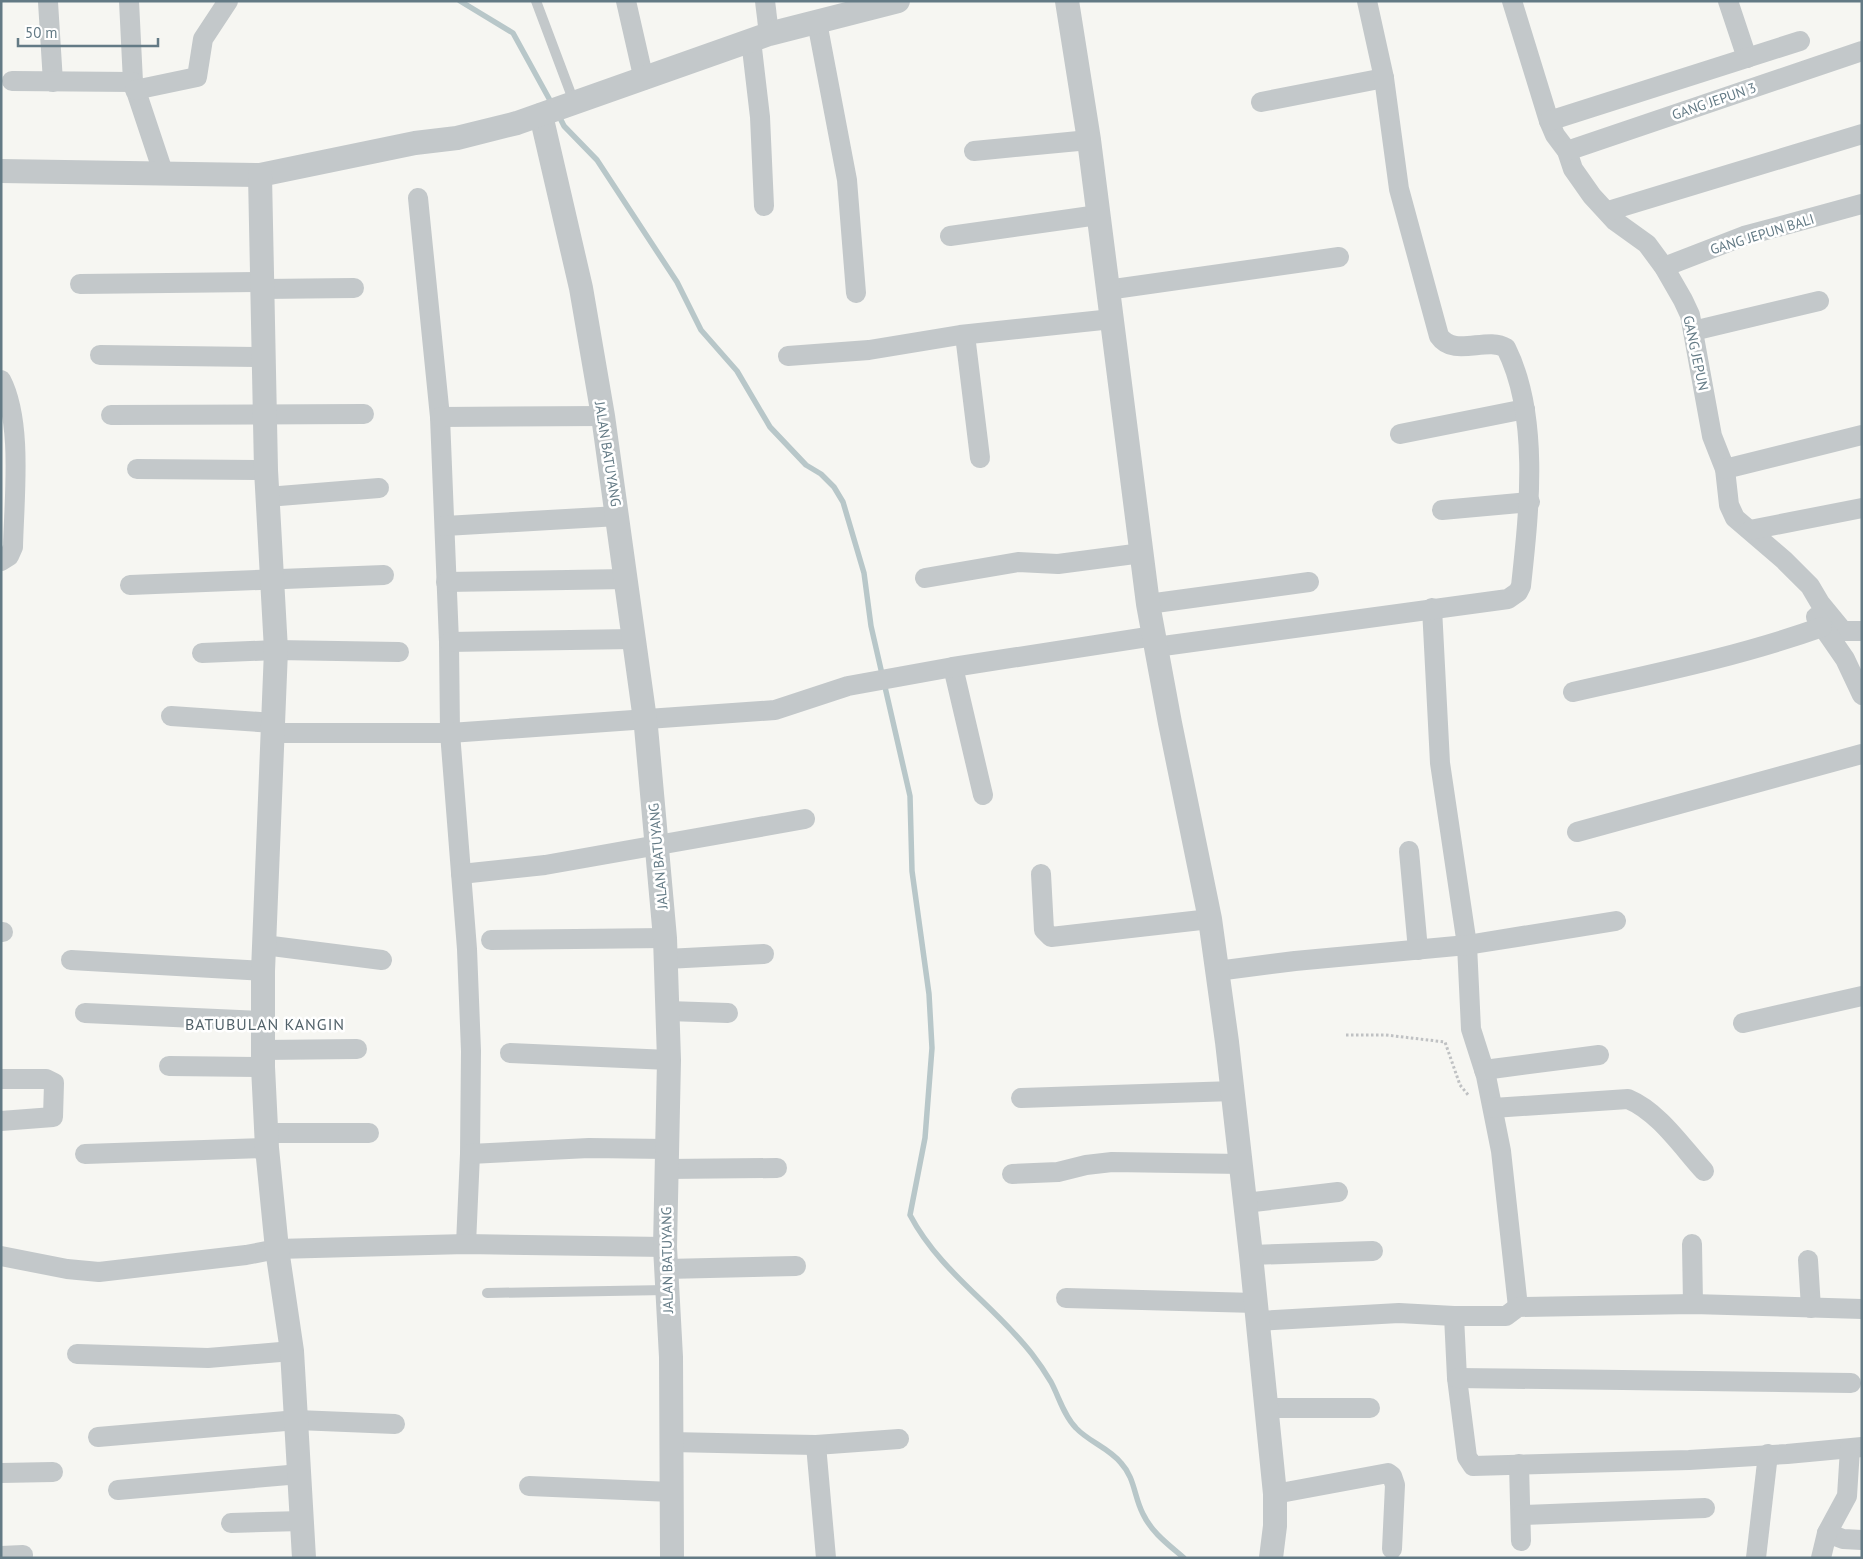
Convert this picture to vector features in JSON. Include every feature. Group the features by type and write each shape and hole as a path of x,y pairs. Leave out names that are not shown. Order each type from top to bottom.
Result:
{"street":[{"path":"129,1 134,86 163,172"},
{"path":"12,81 134,86 197,78 203,40 228,1"},
{"path":"626,1 650,78"},
{"path":"639,1 650,78"},
{"path":"764,206 760,118 760,37 765,1"},
{"path":"1,171 163,172 260,175 414,143 456,138 517,124 573,103 650,78 760,37 898,1"},
{"path":"1068,1 1089,140 1148,604 1210,920 1234,1091 1252,1255 1264,1408 1274,1494 1273,1550"},
{"path":"171,716 274,728 450,733 775,710 794,706 828,692 954,666 1508,599 1518,592 1521,586 1530,502 1525,409 1506,348 1498,345 1454,345 1442,341 1438,336 1399,188 1384,78 1367,1"},
{"name":"GANG JEPUN","path":"1512,1 1549,121 1555,135 1567,151 1579,179 1615,221 1647,244 1664,267 1690,315 1712,436 1724,469 1730,505 1735,518 1810,586 1820,603 1844,631 1862,631"},
{"path":"1728,1 1747,58"},
{"path":"48,2 53,82"},
{"path":"817,22 847,180 856,293"},
{"path":"1549,121 1800,41"},
{"name":"GANG JEPUN 3","path":"1567,151 1862,51"},
{"path":"1261,102 1384,78"},
{"name":"JALAN BATUYANG","path":"545,114 552,162 581,288 618,516 645,719 666,948 669,1060 666,1269 671,1357 672,1558"},
{"name":"JALAN BATUYANG","path":"517,124 540,146 552,162"},
{"path":"1608,212 1862,134"},
{"path":"974,151 1089,140"},
{"path":"260,175 266,470 276,650 263,972 263,1059 266,1140 277,1249 292,1351 304,1558"},
{"path":"418,198 440,417 449,642 450,733 467,949 471,1051 470,1154 466,1244"},
{"name":"GANG JEPUN BALI","path":"1664,267 1744,236 1862,204"},
{"path":"950,236 1098,215"},
{"path":"1107,290 1339,257"},
{"path":"80,284 263,285 354,288"},
{"path":"1693,331 1819,301"},
{"path":"788,356 869,350 965,335 1112,318"},
{"path":"965,335 980,458"},
{"path":"100,355 264,358"},
{"path":"1,380 10,399 12,411 15,471 13,547 9,556 1,561"},
{"path":"1400,434 1525,409"},
{"path":"111,415 364,414"},
{"path":"440,417 603,416"},
{"path":"1724,469 1862,435"},
{"path":"137,469 266,470"},
{"path":"267,497 379,488"},
{"path":"1442,510 1530,502"},
{"path":"1750,530 1862,508"},
{"path":"445,526 618,516"},
{"path":"925,578 1018,562 1058,564 1142,553"},
{"path":"130,585 384,575"},
{"path":"446,582 626,579"},
{"path":"1148,604 1309,582"},
{"path":"1820,603 1816,618 1845,659 1862,694"},
{"path":"1432,608 1440,762 1467,945 1471,1029 1484,1070 1501,1151 1518,1307"},
{"path":"1573,692 1717,660 1770,646 1822,627"},
{"path":"449,642 633,638"},
{"path":"202,653 276,650 399,652"},
{"path":"954,666 983,795"},
{"path":"1577,832 1862,754"},
{"path":"461,874 545,865 804,819"},
{"path":"1409,851 1418,950"},
{"path":"1041,874 1044,930 1051,937 1210,920"},
{"path":"1217,971 1294,961 1467,945 1616,921"},
{"path":"491,940 764,954"},
{"path":"264,945 382,960"},
{"path":"71,960 263,972"},
{"path":"1743,1023 1862,996"},
{"path":"668,1012 728,1013"},
{"path":"85,1013 264,1021"},
{"path":"170,1066 357,1049"},
{"path":"510,1053 669,1060"},
{"path":"1484,1070 1599,1055"},
{"path":"1,1079 46,1079 54,1083 53,1117 1,1121"},
{"path":"1021,1098 1234,1091"},
{"path":"1493,1108 1628,1099 1637,1103 1662,1125 1704,1171"},
{"path":"85,1154 369,1133"},
{"path":"470,1154 589,1148 667,1159 777,1168"},
{"path":"1012,1174 1058,1172 1086,1165 1112,1162 1241,1164"},
{"path":"1245,1203 1338,1192"},
{"path":"1,1256 67,1269 99,1272 246,1255 277,1249 466,1244 666,1269 796,1266"},
{"path":"1692,1244 1693,1304"},
{"path":"1252,1255 1373,1251"},
{"path":"1808,1260 1811,1308"},
{"path":"1066,1298 1257,1312 1454,1316 1506,1316 1518,1307 1693,1304 1862,1309"},
{"path":"1454,1316 1457,1378 1470,1464 1477,1466 1689,1460 1856,1448 1847,1496 1827,1534 1821,1558"},
{"path":"76,1354 208,1358 292,1351"},
{"path":"1457,1378 1851,1383"},
{"path":"1264,1408 1370,1408"},
{"path":"98,1437 296,1420 395,1424"},
{"path":"672,1442 816,1445 899,1439"},
{"path":"816,1445 826,1558"},
{"path":"1756,1558 1768,1454"},
{"path":"1519,1464 1521,1541"},
{"path":"1,1473 53,1472"},
{"path":"1274,1494 1388,1473 1392,1476 1395,1485 1392,1549"},
{"path":"118,1490 300,1474"},
{"path":"529,1486 672,1492"},
{"path":"1521,1515 1705,1508"},
{"path":"231,1523 302,1521"},
{"path":"1827,1534 1843,1539 1862,1540"},
{"path":"1,1556 23,1555"}],"lane":[{"path":"536,1 573,103"},
{"path":"487,1293 666,1269"}],"path":[{"path":"1346,1035 1386,1035 1445,1042 1460,1084 1472,1098"}],"waterway":[{"path":"460,1 513,33 552,104"},
{"path":"558,114 564,126 597,160 677,282 701,330 737,371 770,427 806,465 821,474 834,487 843,502 864,573 871,626 910,796 912,871 929,994 932,1048 925,1138 910,1215 936,1254 1001,1319 1032,1354 1051,1382 1072,1423 1081,1433 1111,1453 1126,1469 1132,1481 1140,1508 1147,1521 1161,1538 1184,1558"}],"district":[{"name":"BATUBULAN KANGIN","path":"265,1024"}]}
